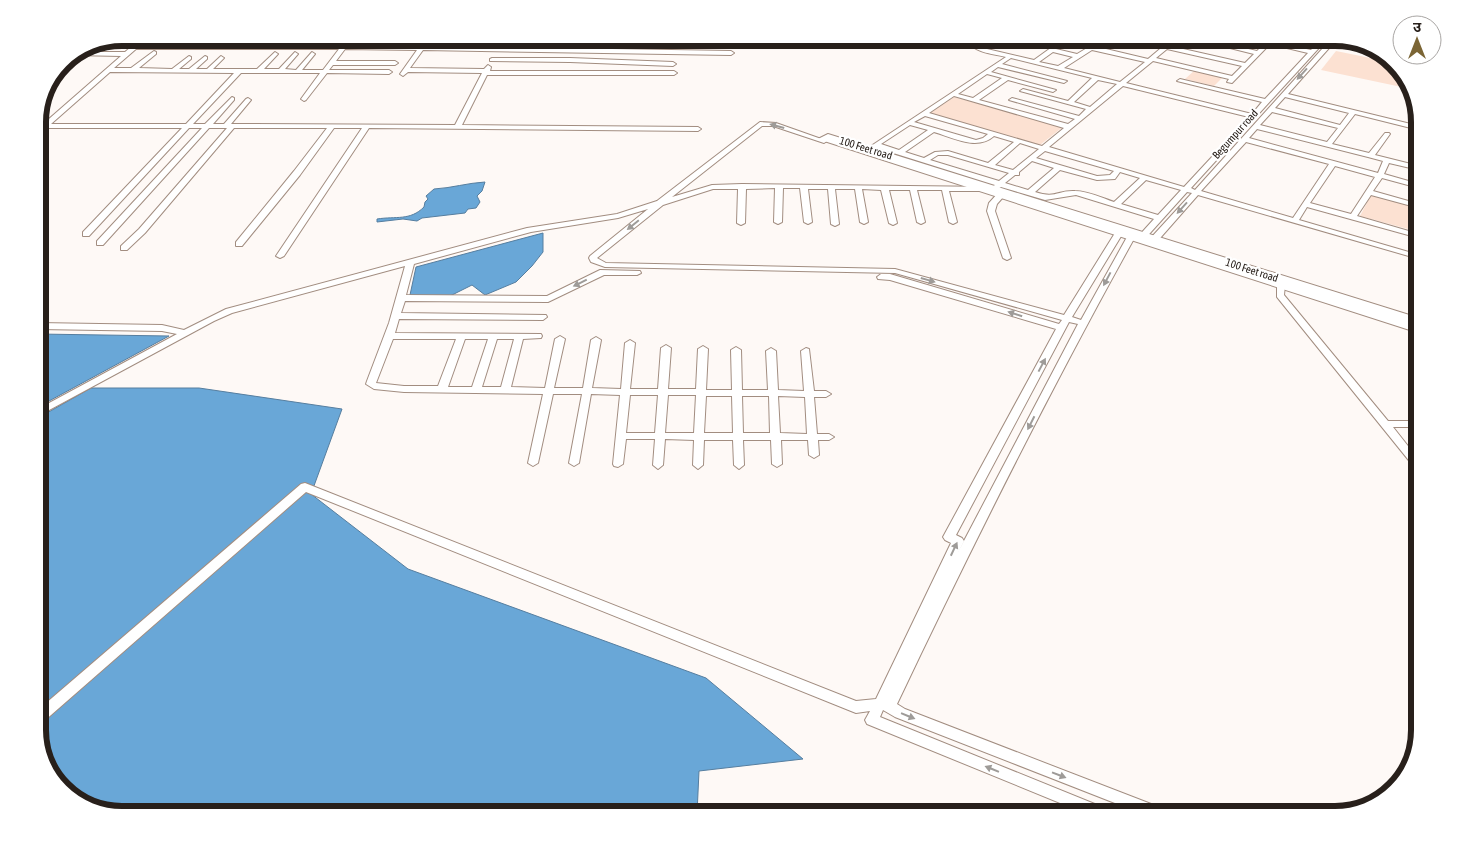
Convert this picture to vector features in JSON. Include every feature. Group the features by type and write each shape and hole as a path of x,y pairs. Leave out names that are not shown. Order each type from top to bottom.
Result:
{"street":[{"path":"92,53 133,49 224,46"},
{"path":"247,54 254,46"},
{"path":"304,99 345,46"},
{"path":"422,46 404,73 491,62 637,52 731,53"},
{"path":"427,46 491,62"},
{"path":"458,126 499,46"},
{"path":"632,73 639,46"},
{"path":"974,46 1253,116"},
{"path":"1035,62 1057,46"},
{"path":"1083,46 1233,78"},
{"path":"1226,46 1258,53"},
{"path":"1223,90 1265,46"},
{"path":"1292,46 1312,52"},
{"name":"Begumpur road","path":"1144,239 1159,218 1316,46"},
{"name":"Begumpur road","path":"1144,239 1195,192 1328,46"},
{"path":"115,47 154,53 416,55 632,73 674,73"},
{"path":"1007,258 991,211 999,190 1032,159 1166,47 1246,66"},
{"path":"1059,68 1091,48"},
{"path":"46,124 112,70 133,49"},
{"path":"1052,50 1076,56"},
{"path":"133,70 154,53"},
{"path":"259,71 275,54"},
{"path":"281,71 295,54"},
{"path":"298,71 312,54"},
{"path":"873,147 1011,56"},
{"path":"174,70 188,58"},
{"path":"192,70 205,58"},
{"path":"208,70 221,58"},
{"path":"410,64 570,60 673,64"},
{"path":"332,63 394,63"},
{"path":"997,65 1064,81"},
{"path":"1166,94 1192,68"},
{"path":"112,70 389,72"},
{"path":"86,234 239,71"},
{"path":"985,72 1054,90"},
{"path":"1045,97 1076,72"},
{"path":"1068,103 1096,77"},
{"path":"974,100 1007,78"},
{"path":"1180,81 1266,101"},
{"path":"1001,108 1032,84"},
{"path":"1023,91 1092,108"},
{"path":"952,94 1070,127"},
{"path":"1282,96 1411,126"},
{"path":"100,243 232,99"},
{"path":"124,248 142,230 229,126 248,100"},
{"path":"1012,100 1081,118"},
{"path":"1270,109 1342,127"},
{"path":"1328,145 1353,112"},
{"path":"923,113 1185,190 1411,252"},
{"path":"909,123 976,142 985,140 992,134"},
{"path":"824,140 774,124 760,124 657,205 593,258 594,260 605,265 895,271 1064,323"},
{"path":"46,126 458,126 698,129"},
{"path":"238,244 297,173 332,126"},
{"path":"280,256 367,126"},
{"path":"1255,126 1370,156 1411,164"},
{"path":"900,152 933,130"},
{"path":"1239,131 1247,136 1333,163 1411,184"},
{"path":"1370,156 1387,134"},
{"name":"100 Feet road","path":"824,140 824,138 828,137 873,147 1281,285 1411,326"},
{"name":"100 Feet road","path":"824,140 980,189 999,190 1119,233 1411,320"},
{"path":"990,165 1019,141"},
{"path":"873,147 900,152 925,160 999,190 1030,193 1050,199 1072,192 1159,218"},
{"path":"925,160 937,153 944,152 1016,173"},
{"path":"1032,159 1104,179 1112,177 1118,170"},
{"path":"1352,218 1380,175 1387,160"},
{"path":"1295,220 1333,163"},
{"path":"1030,193 1059,167"},
{"path":"1115,205 1144,178"},
{"path":"741,223 742,186"},
{"path":"46,409 211,319 237,309 530,230 618,216 704,189 779,186 980,189"},
{"path":"778,222 779,186"},
{"path":"804,187 808,222"},
{"path":"831,188 834,224"},
{"path":"858,188 864,222"},
{"path":"885,189 893,223"},
{"path":"913,189 921,222"},
{"path":"945,189 953,222"},
{"path":"1368,192 1411,204"},
{"path":"1305,204 1411,234"},
{"path":"885,705 958,542 949,537 1064,323 1119,233"},
{"path":"1082,806 872,720 885,705 1083,323 1144,239"},
{"path":"410,263 401,298 371,384 382,388 702,394 826,394"},
{"path":"401,298 548,299 604,272 890,277 1064,323 1083,323"},
{"path":"1281,285 1280,295 1411,456"},
{"path":"395,316 543,317"},
{"path":"46,326 162,328 186,333"},
{"path":"388,336 538,336"},
{"path":"442,390 461,336"},
{"path":"476,390 493,336"},
{"path":"505,391 519,336"},
{"path":"533,463 560,339"},
{"path":"574,463 596,340"},
{"path":"618,464 630,343"},
{"path":"658,465 666,348"},
{"path":"698,465 702,394 702,350"},
{"path":"736,350 739,465"},
{"path":"770,351 777,464"},
{"path":"806,351 814,456"},
{"path":"1384,424 1411,424"},
{"path":"621,436 829,436"},
{"path":"46,711 305,487 856,708 885,705 1139,806"}],"shaded area":[{"path":"1231,46 1258,46 1253,50"},
{"path":"1336,51 1378,59 1389,68 1402,87 1321,70"},
{"path":"1195,70 1224,76 1214,86 1185,79"},
{"path":"954,97 1063,127 1040,145 930,113"},
{"path":"1371,195 1411,206 1411,230 1360,216"}],"water":[{"path":"485,182 482,191 477,196 480,202 476,208 468,209 465,213 422,218 417,221 403,219 377,222 377,219 408,216 419,211 424,207 428,199 426,196 434,189"},
{"path":"543,233 543,252 516,282 485,295 472,285 450,296 410,295 416,267"},
{"path":"46,334 169,336 46,403"},
{"path":"91,388 199,388 342,409 311,494 408,569 706,678 803,759 699,771 697,806 122,806 103,803 84,796 68,784 56,768 46,735 46,413"}]}
